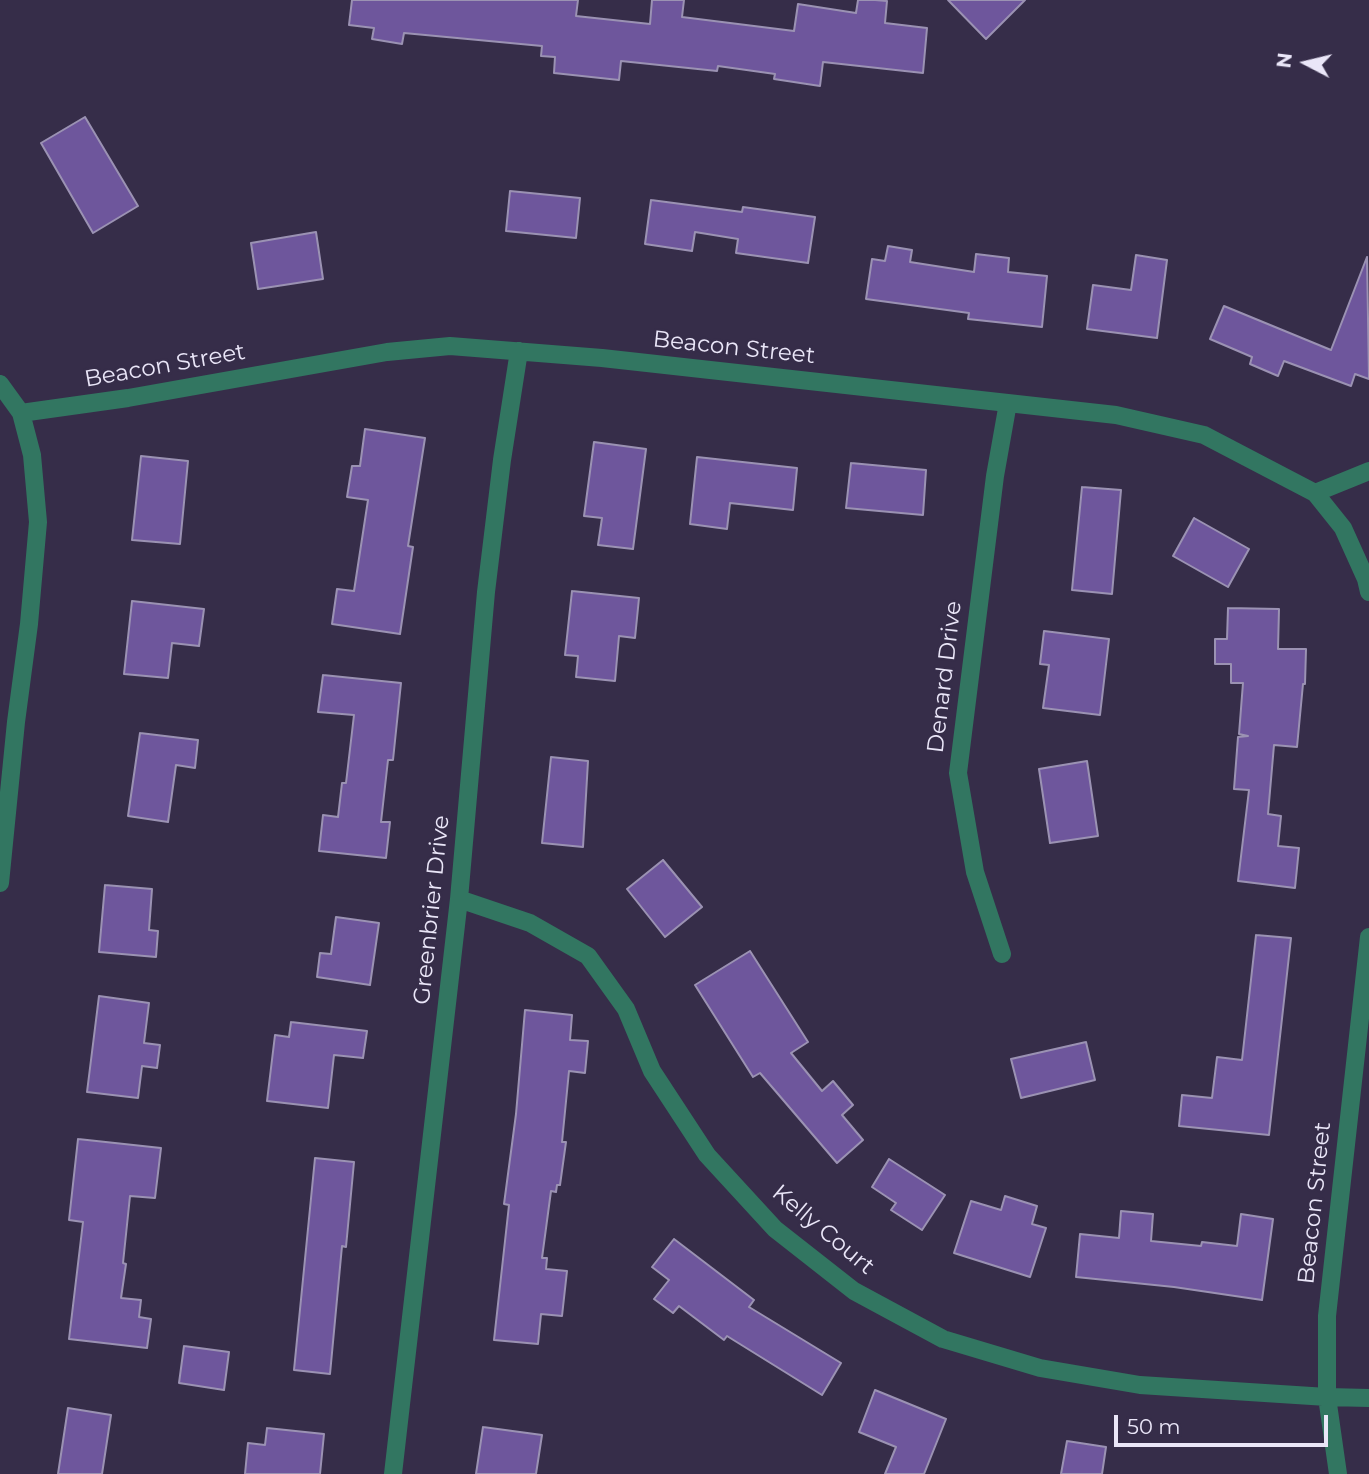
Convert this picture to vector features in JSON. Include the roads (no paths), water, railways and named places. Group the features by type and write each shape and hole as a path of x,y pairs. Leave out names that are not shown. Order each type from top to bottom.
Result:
{"street":[{"name":"Beacon Street","path":"21,413 128,398 387,352 450,346 616,359 1116,415 1204,435 1315,493 1343,528 1366,579 1369,592"},
{"name":"Greenbrier Drive","path":"393,1474 459,899 486,592 519,351"},
{"path":"0,384 21,413 32,456 38,522 0,883"},
{"name":"Denard Drive","path":"1002,954 975,872 958,773 993,490 1008,403"},
{"path":"1315,493 1369,471"},
{"name":"Kelly Court","path":"459,899 530,923 589,956 626,1009 652,1071 707,1154 775,1229 853,1291 943,1339 1040,1368 1140,1385 1369,1398"},
{"name":"Beacon Street","path":"1338,1474 1327,1397 1327,1316 1369,937"}]}
